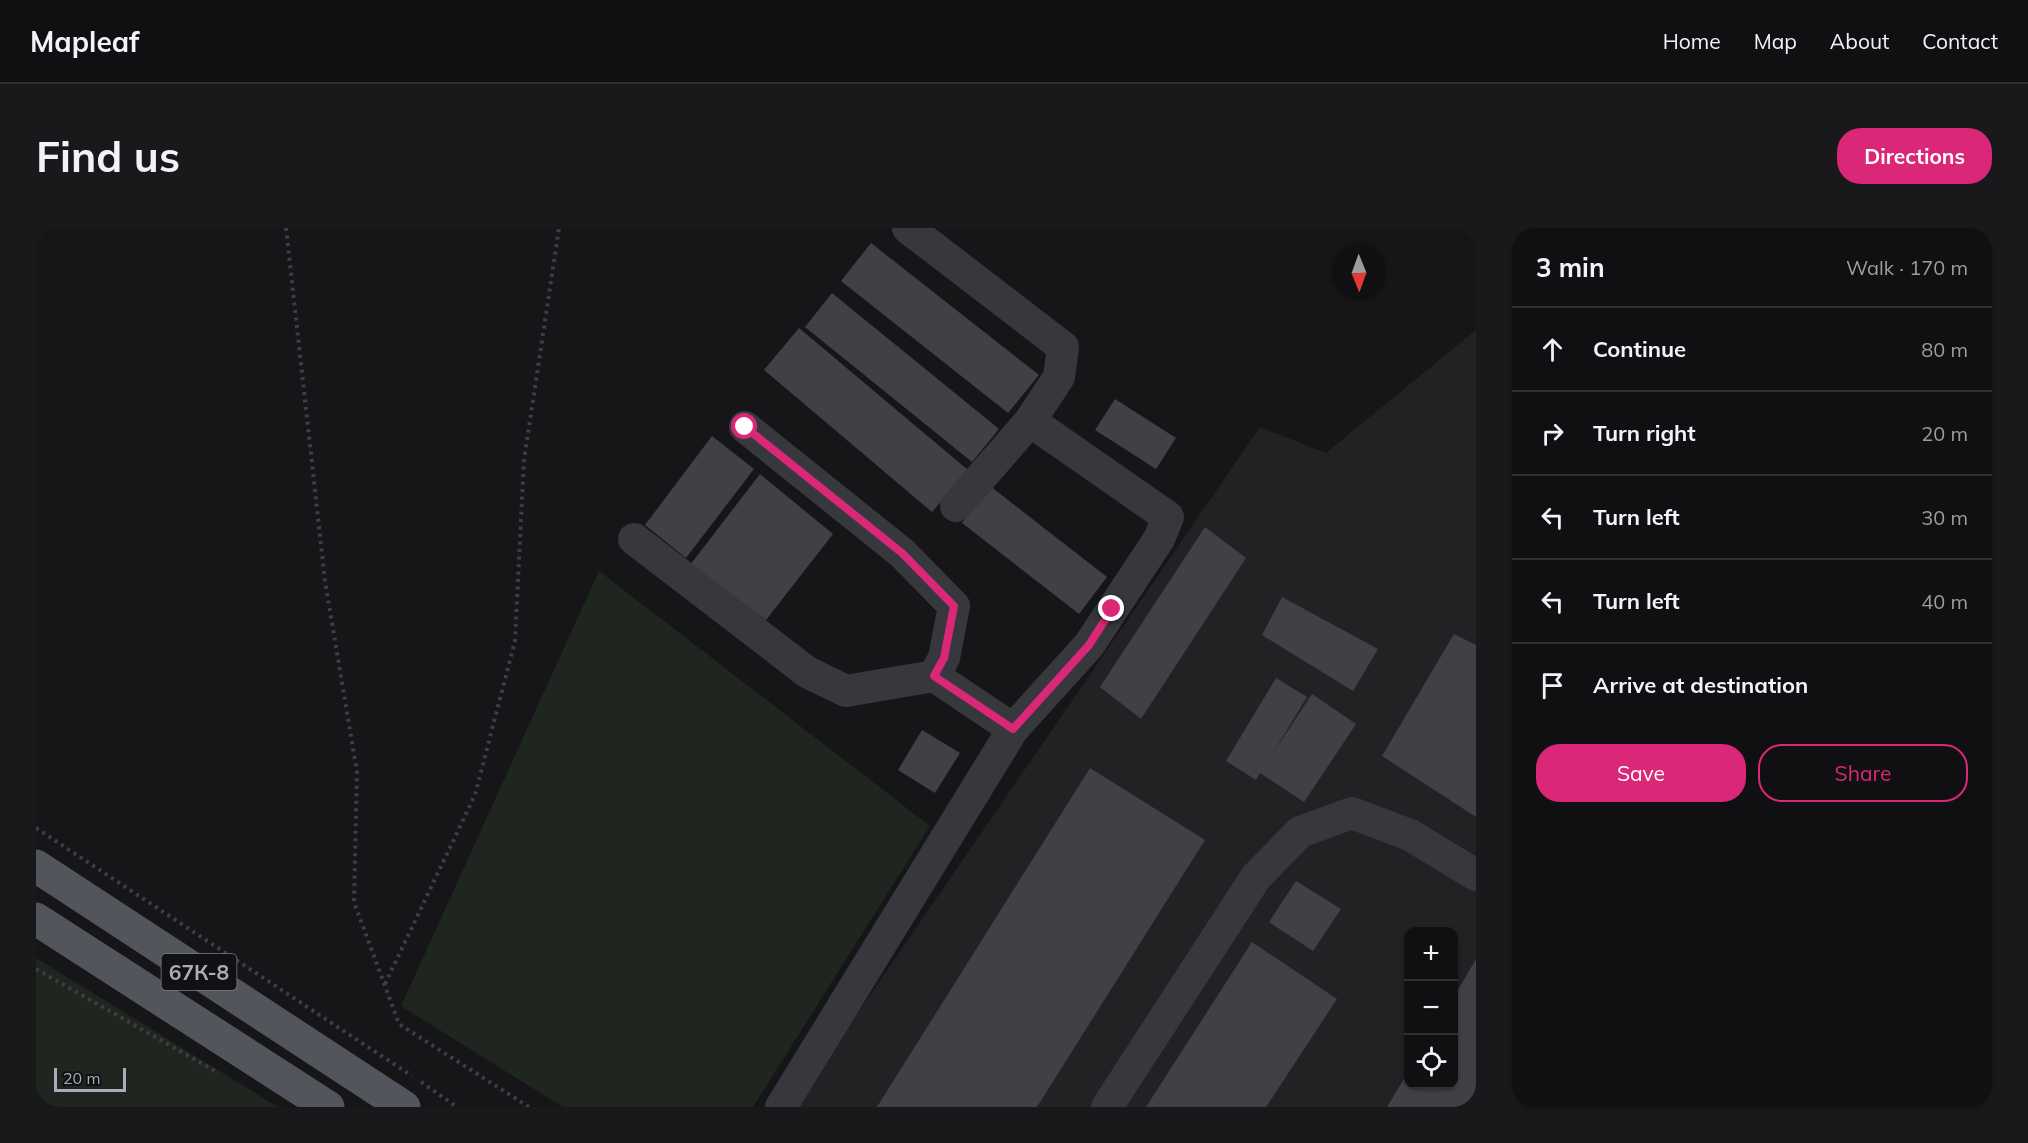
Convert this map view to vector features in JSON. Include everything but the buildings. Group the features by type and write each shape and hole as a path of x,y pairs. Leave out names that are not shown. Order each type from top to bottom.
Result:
{"main road":[{"name":"67К-8","path":"36,866 404,1107"},
{"name":"67К-8","path":"36,919 104,960 328,1107"},
{"path":"36,939 46,945 104,960"}],"lane":[{"path":"908,228 1063,347 1059,377 1030,421 956,506"},
{"path":"782,1107 1013,729 1089,645 1159,539 1168,517 1030,421"},
{"path":"745,427 902,553 954,606 944,658 934,676"},
{"path":"634,539 807,672 846,691 934,676 1013,729"},
{"path":"1107,1107 1256,877 1300,832 1353,813 1410,835 1476,875"}],"path":[{"path":"286,228 326,581 357,771 354,902 399,1024 529,1107"},
{"path":"384,985 475,795 515,641 524,460 559,228"},
{"path":"36,828 355,1035 457,1107"},
{"path":"36,969 218,1072"}],"shaded area":[{"path":"1476,330 1476,1107 793,1107 1260,427 1326,453"},
{"path":"599,571 930,826 753,1107 563,1107 401,1006"},
{"path":"36,958 278,1107 36,1107"}],"route":[{"path":"745,427 902,553 954,606 944,658 934,676 1013,729 1089,645 1112,609"}]}
